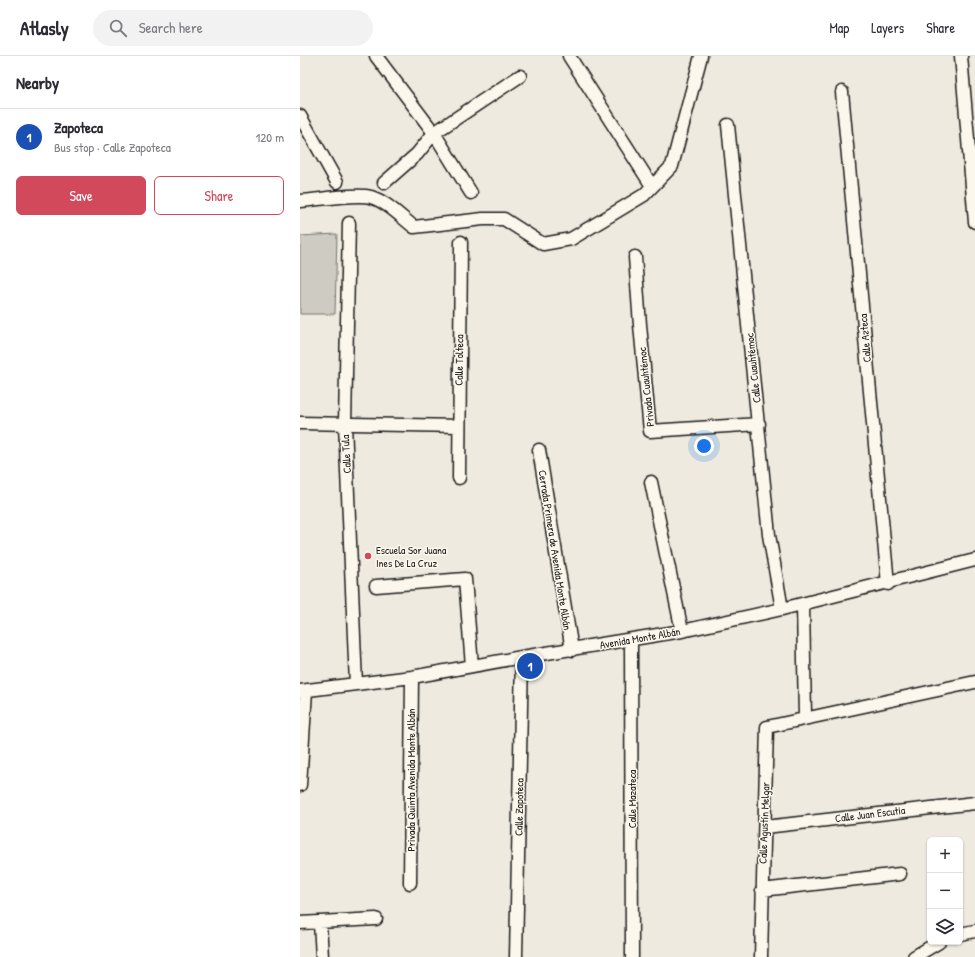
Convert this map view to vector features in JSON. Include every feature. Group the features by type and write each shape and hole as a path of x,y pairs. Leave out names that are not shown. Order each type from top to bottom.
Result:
{"street":[{"path":"376,56 434,133 471,193"},
{"path":"569,56 652,186"},
{"path":"300,201 370,197 393,210 414,227 461,221 504,219 543,244 572,239 644,195 672,166 701,56"},
{"path":"961,56 975,222"},
{"path":"384,183 417,154 434,133 520,76"},
{"name":"Calle Azteca","path":"842,92 888,584"},
{"path":"300,116 337,182"},
{"name":"Calle Cuauhtémoc","path":"728,125 769,535 782,609"},
{"name":"Calle Tula","path":"349,223 345,424 356,684"},
{"name":"Calle Tolteca","path":"459,478 461,242"},
{"name":"Privada Cuauhtémoc","path":"636,257 640,325 650,432 759,424"},
{"path":"300,423 459,426"},
{"name":"Cerrada Primera de Avenida Monte Albán","path":"539,450 572,650"},
{"path":"651,482 682,631"},
{"name":"Avenida Monte Albán","path":"303,691 412,677 522,657 682,631 888,584 975,560"},
{"path":"376,586 465,579 472,666"},
{"path":"803,604 805,717 975,682"},
{"name":"Calle Mazateca","path":"631,640 632,957"},
{"name":"Calle Zapoteca","path":"516,957 522,657"},
{"name":"Privada Quinta Avenida Monte Albán","path":"410,883 412,677"},
{"path":"300,785 303,691"},
{"name":"Calle Agustín Melgar","path":"761,957 767,727 805,717"},
{"name":"Calle Juan Escutia","path":"765,827 975,803"},
{"path":"762,890 900,874"},
{"path":"300,923 376,919"},
{"path":"320,923 322,957"},
{"path":"963,933 975,931"},
{"path":"914,957 934,945"}],"shaded area":[{"path":"337,234 335,314 300,314 300,236"}],"place":[{"name":"Escuela Sor Juana Ines De La Cruz","path":"368,556"},
{"name":"Zapoteca","path":"530,666"}]}
